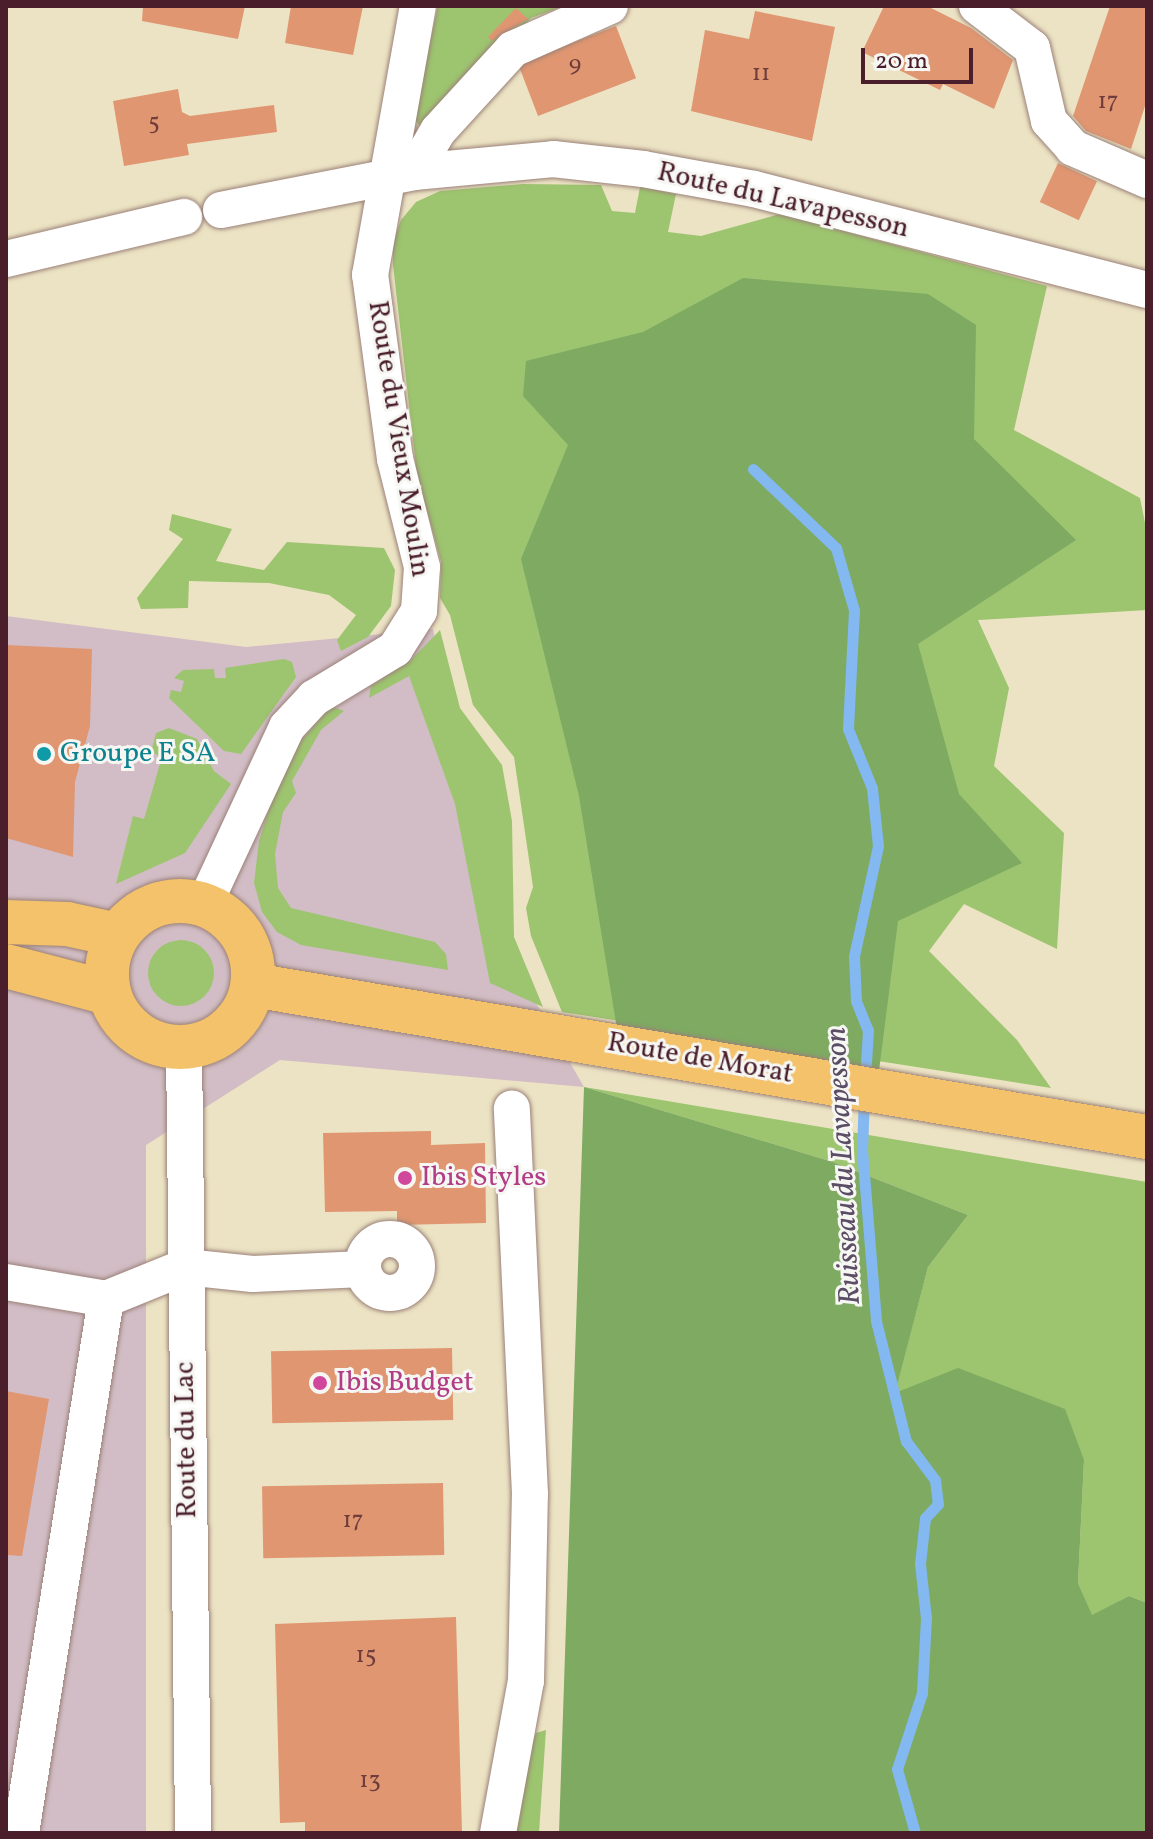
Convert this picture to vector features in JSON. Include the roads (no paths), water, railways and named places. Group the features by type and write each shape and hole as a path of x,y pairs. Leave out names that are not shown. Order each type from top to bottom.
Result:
{"main road":[{"path":"161,903 204,905 226,916 243,936 252,960 253,985 245,1009 229,1028 208,1041 184,1046 149,1040 131,1028 109,993 106,974 118,935 142,912 161,903"},
{"path":"6,922 67,924 118,935"},
{"path":"6,966 109,993"},
{"name":"Route de Morat","path":"253,985 456,1016 1147,1137"}],"street":[{"name":"Route du Vieux Moulin","path":"204,905 287,727 314,698 395,649 419,611 422,567 395,459 370,275 398,176 418,6"},
{"path":"398,176 513,49 610,6"},
{"path":"977,6 1032,48 1049,121 1073,148 1147,180"},
{"name":"Route du Lavapesson","path":"221,210 398,176 553,159 643,169 754,189 1147,290"},
{"path":"6,259 184,217"},
{"name":"Route du Lac","path":"184,1046 193,1833"},
{"path":"498,1833 527,1666 530,1494 512,1108"},
{"path":"6,1282 106,1299 185,1267 253,1274 363,1269"},
{"path":"21,1833 106,1299"}],"waterway":[{"name":"Ruisseau du Lavapesson","path":"753,469 836,548 854,610 848,729 872,788 878,846 854,956 856,1001 868,1030 865,1079"},
{"name":"Ruisseau du Lavapesson","path":"864,1096 862,1150 876,1321 906,1441 935,1480 938,1504 925,1518 920,1564 926,1618 922,1693 897,1769 915,1833"}],"place":[{"name":"Groupe E SA","path":"44,754"},
{"name":"Ibis Styles","path":"405,1178"},
{"name":"Ibis Budget","path":"320,1383"}]}
